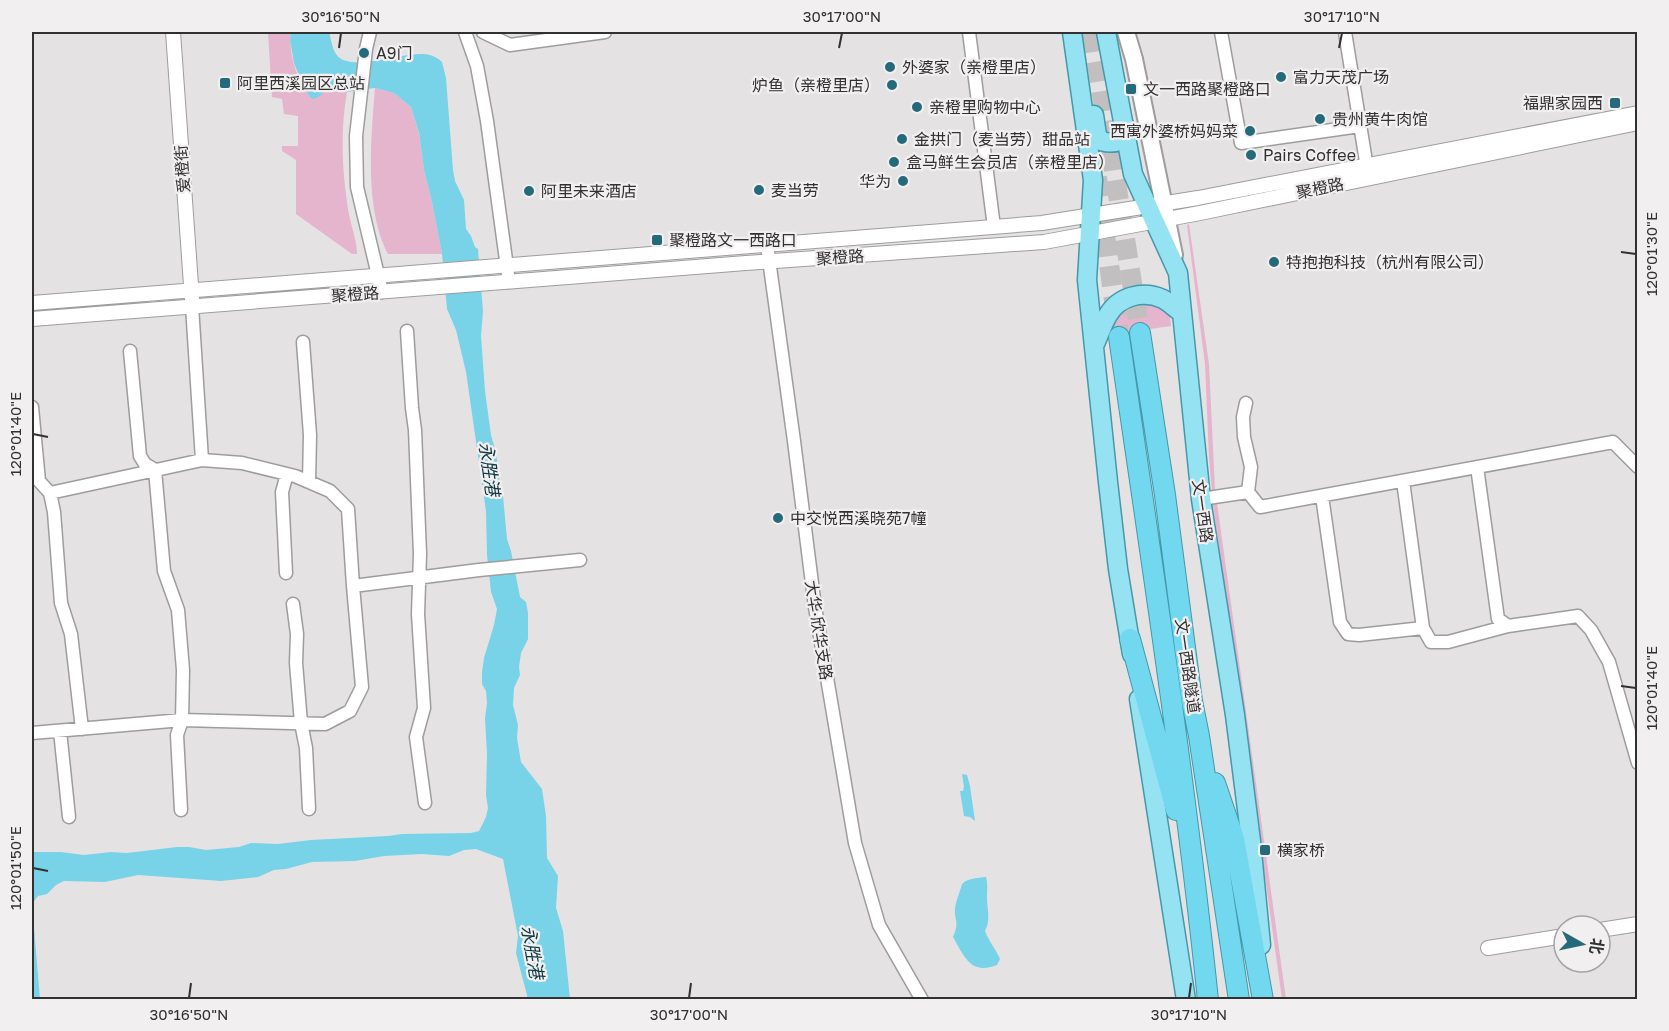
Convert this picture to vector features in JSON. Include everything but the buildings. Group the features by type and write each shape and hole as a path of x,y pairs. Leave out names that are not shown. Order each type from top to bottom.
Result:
{"highway":[{"name":"文一西路隧道","path":"1140,333 1165,495 1192,701 1239,999"},
{"name":"文一西路隧道","path":"1119,337 1174,712 1196,881 1208,999"},
{"path":"1130,639 1196,881"},
{"path":"1199,736 1234,839 1265,999"}],"main road":[{"path":"1073,32 1085,64 1097,135 1101,141 1118,142 1124,135 1125,126"},
{"path":"1073,32 1093,180 1087,280 1118,569 1186,999"},
{"name":"文一西路","path":"1106,32 1133,174 1158,213 1178,273 1201,499 1235,715 1251,841 1265,999"},
{"path":"1126,32 1134,59 1158,213"},
{"path":"1094,348 1108,315 1113,308 1130,297 1144,294 1155,296 1165,300 1182,313"}],"street":[{"name":"爱橙街","path":"172,32 192,306"},
{"path":"370,32 356,136 357,187 382,292"},
{"path":"465,32 477,66 489,132 509,282"},
{"path":"483,32 510,45 605,32"},
{"path":"969,32 994,227"},
{"path":"1221,32 1241,143 1360,126"},
{"path":"1345,32 1368,172"},
{"name":"聚橙路","path":"1368,172 1638,113"},
{"name":"聚橙路","path":"32,319 769,261 1044,242 1090,225 1638,123"},
{"name":"聚橙路","path":"32,303 1042,223 1090,225"},
{"name":"大华·欣华支路","path":"766,245 815,607 855,843 879,925 922,999"},
{"path":"192,306 202,460"},
{"path":"407,331 415,430 420,554 418,614 424,708 416,737 425,803"},
{"path":"303,342 309,435 309,482"},
{"path":"130,351 140,456 145,464 155,470"},
{"path":"1246,403 1243,417 1244,437 1251,467 1248,492 1260,507 1613,442 1638,467"},
{"path":"32,407 39,481 50,493 54,512 61,603 71,634 82,729"},
{"path":"32,733 182,720 325,724 350,711 362,687 348,509 330,491 287,474 242,463 202,460 50,493"},
{"path":"1477,467 1498,619 1508,626"},
{"path":"155,470 164,571 178,610 183,670 182,720 177,735 181,810"},
{"path":"286,573 282,492 287,474"},
{"path":"1403,481 1423,628 1431,642 1448,642 1508,626 1578,615 1591,630 1609,662 1638,763"},
{"path":"1201,499 1248,492"},
{"path":"1322,496 1340,622 1348,634 1359,636 1423,628"},
{"path":"354,586 580,560"},
{"path":"293,604 309,809"},
{"path":"60,731 69,817"},
{"path":"1612,928 1638,924"},
{"path":"1488,948 1552,938"}],"shaded area":[{"path":"268,32 291,32 294,66 310,97 318,96 330,89 347,92 343,122 343,165 348,209 357,254 352,254 296,214 296,160 282,151 282,146 298,146 298,116 284,114 282,99 272,97"},
{"path":"375,88 394,93 411,107 419,134 424,170 442,254 388,254 380,236 372,195 371,173"},
{"path":"1189,224 1209,364 1215,490 1212,491 1205,364 1187,225"},
{"path":"1148,299 1170,313 1171,326 1109,335 1111,322 1118,309"},
{"path":"1217,503 1286,999 1282,999 1213,504"}],"water":[{"name":"永胜港","path":"291,32 329,32 336,54 343,60 353,62 420,54 435,57 442,62 446,78 455,181 464,200 466,229 478,249 483,311 481,336 491,435 503,496 507,539 520,597 526,602 528,613 528,639 521,653 520,675 514,688 513,705 518,725 517,738 521,762 542,789 546,816 547,858 558,876 556,908 563,931 570,999 528,999 516,953 518,936 503,859 476,849 464,850 449,856 422,854 384,856 355,861 312,862 274,870 258,877 221,881 138,875 105,882 64,881 47,894 38,896 32,904 32,852 84,855 177,847 206,850 239,847 251,843 278,844 402,834 471,833 479,831 486,817 488,808 485,718 487,703 486,691 482,684 482,672 497,609 491,592 486,511 466,372 456,330 447,309 442,254 424,170 419,133 411,107 394,93 375,88 347,92 328,89 318,97 313,99 310,97 294,63"},
{"path":"962,774 967,775 975,821 964,816 960,791 963,791 964,787"},
{"path":"986,877 988,919 985,931 1000,959 997,965 981,968 965,958 953,937 956,905 962,884 970,879"},
{"path":"32,904 40,999 32,999"}],"tunnel":[{"path":"1092,32 1140,333"},
{"path":"1097,177 1119,337"}],"place":[{"name":"A9门","path":"364,53"},
{"name":"外婆家（亲橙里店）","path":"890,67"},
{"name":"富力天茂广场","path":"1281,77"},
{"name":"阿里西溪园区总站","path":"225,83"},
{"name":"炉鱼（亲橙里店）","path":"892,85"},
{"name":"文一西路聚橙路口","path":"1131,89"},
{"name":"福鼎家园西","path":"1615,103"},
{"name":"亲橙里购物中心","path":"917,107"},
{"name":"贵州黄牛肉馆","path":"1320,119"},
{"name":"西寓外婆桥妈妈菜","path":"1250,131"},
{"name":"金拱门（麦当劳）甜品站","path":"902,139"},
{"name":"Pairs Coffee","path":"1251,155"},
{"name":"盒马鲜生会员店（亲橙里店）","path":"894,162"},
{"name":"华为","path":"903,181"},
{"name":"麦当劳","path":"759,190"},
{"name":"阿里未来酒店","path":"529,191"},
{"name":"聚橙路文一西路口","path":"657,240"},
{"name":"特抱抱科技（杭州有限公司）","path":"1274,262"},
{"name":"中交悦西溪晓苑7幢","path":"778,518"},
{"name":"横家桥","path":"1265,850"}]}
